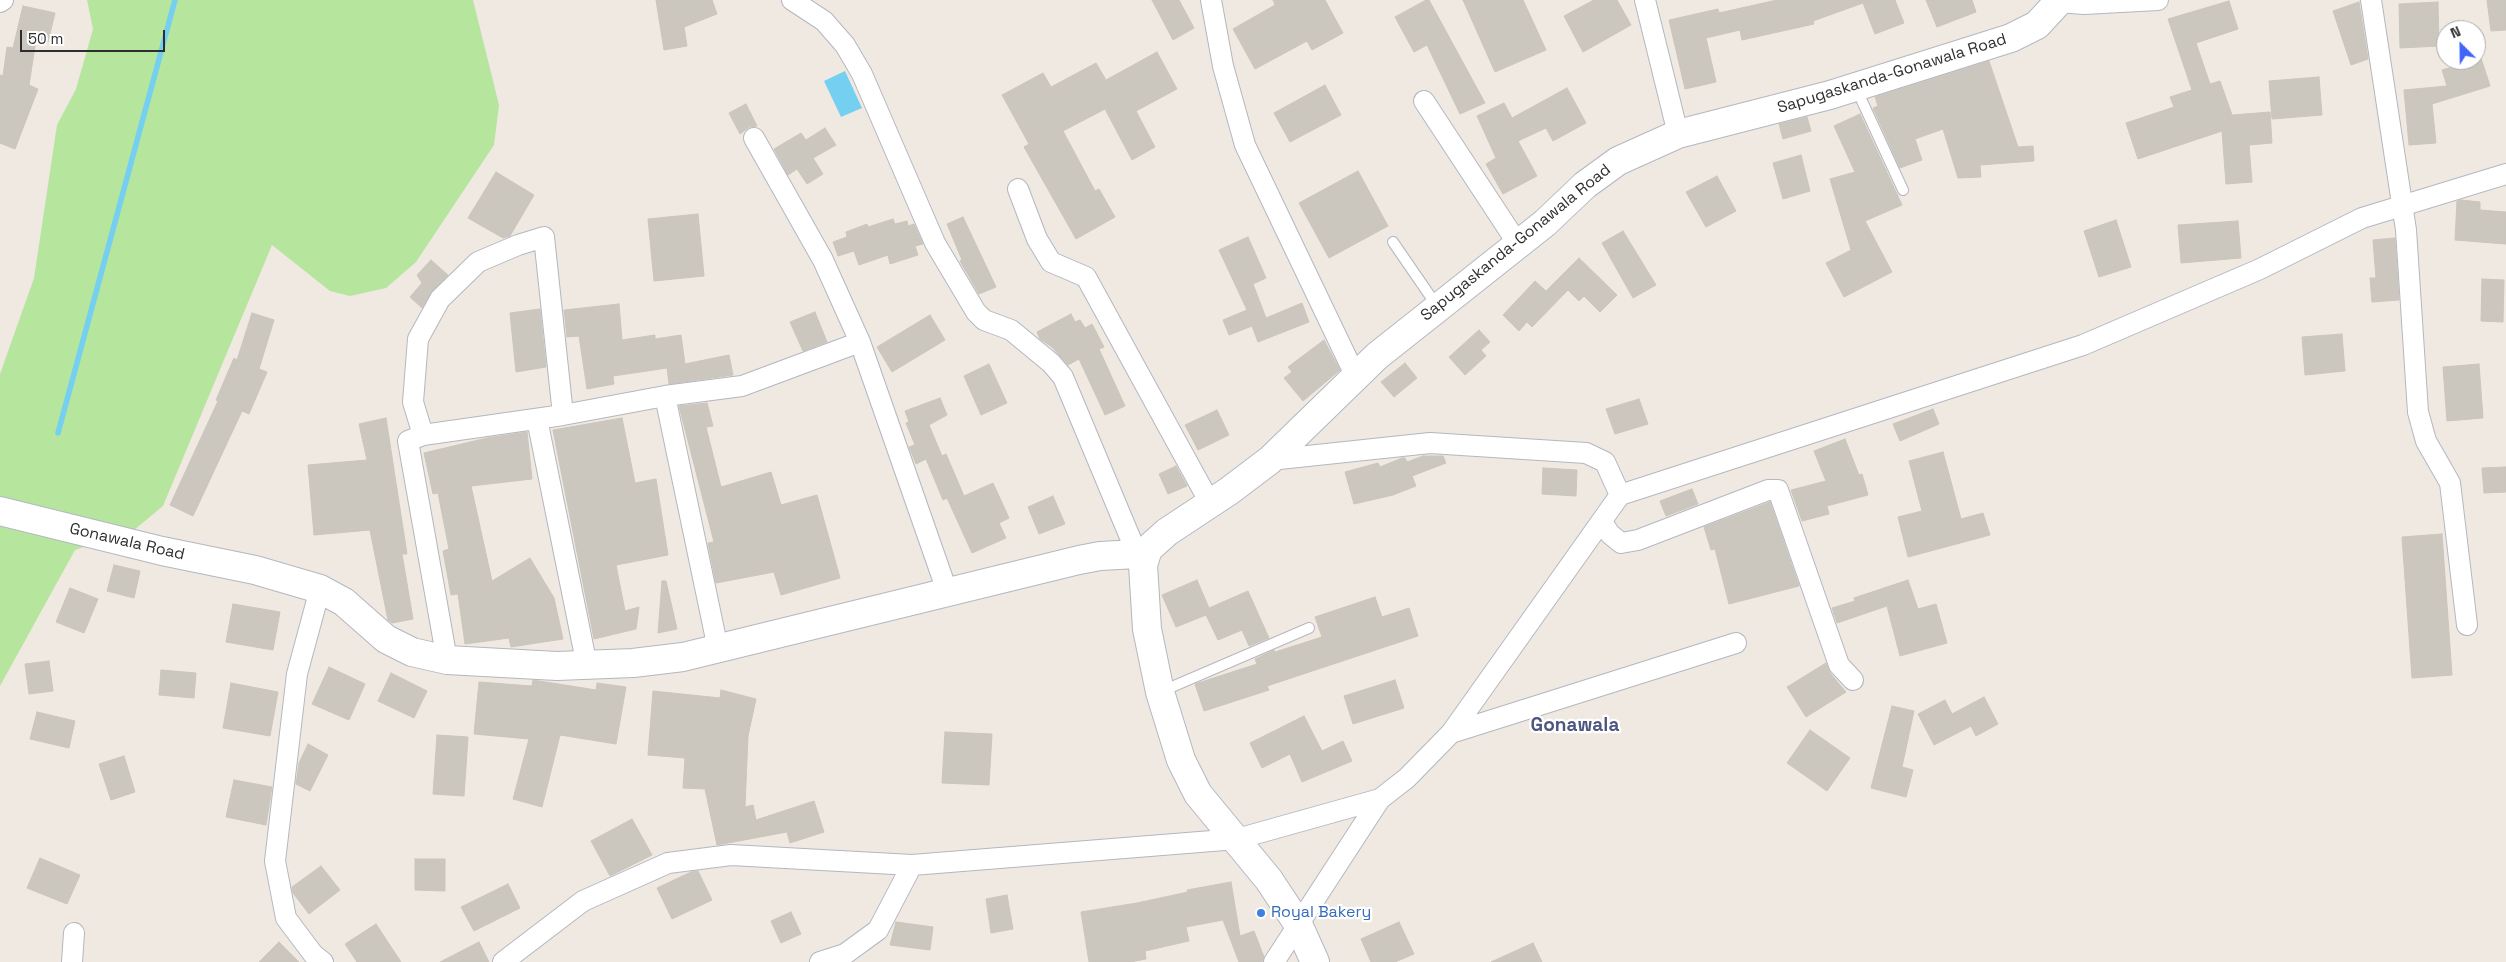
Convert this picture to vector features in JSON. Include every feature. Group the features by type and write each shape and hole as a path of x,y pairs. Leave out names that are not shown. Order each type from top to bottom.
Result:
{"street":[{"path":"792,0 824,21 845,46 862,74 935,243 976,312 984,320 1011,330 1051,363 1063,377 1141,555 1147,629 1160,692 1173,739 1189,780 1269,880 1298,924 1315,962"},
{"path":"1211,0 1223,66 1245,145 1355,376"},
{"path":"1645,0 1678,134"},
{"path":"2060,1 2084,4 2158,0"},
{"path":"2371,0 2406,230 2418,412 2426,441 2450,483 2467,625"},
{"name":"Sapugaskanda-Gonawala Road","path":"1141,555 1158,538 1270,460 1355,376 1438,307 1545,223 1600,173 1637,151 1678,134 1855,87 2011,38 2037,25 2060,1"},
{"path":"1424,101 1518,244"},
{"path":"754,138 823,260 860,342 947,591"},
{"path":"1274,962 1380,799 1407,778 1451,733 1620,495 2083,345 2260,269 2362,218 2506,174"},
{"path":"1018,189 1037,239 1051,262 1086,277 1210,503"},
{"path":"423,435 413,402 418,339 440,299 478,262 518,245 544,237 563,415"},
{"path":"447,660 408,442 423,435 563,415 665,396 742,386 860,342"},
{"path":"665,396 718,650"},
{"path":"537,419 587,666"},
{"path":"1270,460 1430,443 1586,453 1604,462 1620,495"},
{"path":"1602,522 1610,534 1621,543 1638,540 1768,490 1778,490 1839,665 1853,680"},
{"name":"Gonawala Road","path":"0,511 162,551 255,570 320,589 344,602 386,639 412,652 447,660 587,666 660,660 718,650 947,591 1100,556 1141,555"},
{"path":"320,589 297,674 275,861 286,918 313,954 323,962"},
{"path":"1451,733 1736,643"},
{"path":"503,962 583,901 668,863 731,855 912,865 1237,839 1380,799"},
{"path":"820,962 845,954 878,930 912,865"},
{"path":"72,962 74,933"}],"lane":[{"path":"1855,87 1903,190"},
{"path":"1393,242 1438,307"},
{"path":"1160,692 1309,628"}],"green space":[{"path":"87,0 473,0 499,105 494,145 416,262 386,288 350,296 330,291 272,245 163,506 134,530 75,550 0,686 0,374 34,278 57,125 76,89 93,29"}],"water":[{"path":"845,71 862,108 841,117 824,81"}],"building":[{"path":"656,0 712,0 717,14 684,27 687,46 664,50"},
{"path":"1152,0 1179,0 1194,28 1173,40"},
{"path":"1273,0 1325,0 1343,33 1312,50 1307,41 1255,69 1233,29 1275,5"},
{"path":"1429,0 1485,103 1460,114 1427,45 1414,52 1395,17"},
{"path":"1463,0 1523,0 1546,50 1495,72"},
{"path":"1594,0 1617,0 1631,25 1583,52 1564,16"},
{"path":"1777,0 1895,0 1904,23 1875,34 1863,3 1813,21 1814,24 1742,40 1740,30 1706,38 1716,82 1685,89 1669,20 1718,9 1719,13"},
{"path":"1926,0 1972,0 1976,12 1937,27"},
{"path":"2487,0 2506,0 2506,30 2491,31"},
{"path":"2229,1 2238,29 2196,43 2210,84 2220,81 2232,115 2270,112 2272,143 2249,145 2252,182 2226,184 2222,131 2138,159 2126,123 2174,107 2170,97 2192,90 2168,19"},
{"path":"2359,2 2368,59 2351,65 2333,11"},
{"path":"2438,2 2436,46 2400,48 2399,4"},
{"path":"23,6 55,13 48,42 36,40 29,85 38,89 15,149 0,143 0,75 3,76 7,47 13,48"},
{"path":"1157,52 1177,89 1136,111 1155,147 1132,160 1105,109 1063,131 1095,191 1099,189 1115,217 1076,239 1024,147 1029,144 1002,95 1043,73 1051,87 1096,63 1106,80"},
{"path":"1989,61 2018,147 2033,146 2034,161 1980,165 1981,177 1958,178 1943,129 1915,139 1922,160 1900,168 1873,108 1878,106 1875,97"},
{"path":"2442,70 2485,70 2490,86 2432,104 2436,143 2409,145 2404,90 2447,86"},
{"path":"2319,77 2322,115 2272,119 2269,81"},
{"path":"1325,85 1341,115 1290,142 1274,113"},
{"path":"1567,88 1586,123 1553,141 1546,128 1518,141 1537,176 1503,194 1486,164 1496,158 1477,116 1504,103 1512,118"},
{"path":"746,104 757,126 749,127 740,134 729,113"},
{"path":"1860,114 1902,205 1865,221 1892,272 1844,297 1826,263 1851,250 1830,179 1855,172 1834,126"},
{"path":"1807,117 1811,131 1783,139 1779,124"},
{"path":"825,128 836,145 813,158 823,174 807,184 797,169 788,175 774,149 801,133 806,140"},
{"path":"1801,155 1810,191 1783,199 1773,163"},
{"path":"1358,171 1388,226 1329,258 1299,203"},
{"path":"496,172 534,195 510,236 503,238 468,218"},
{"path":"1717,176 1736,211 1706,227 1686,192"},
{"path":"2457,201 2480,202 2480,210 2506,212 2506,244 2455,240"},
{"path":"698,214 704,276 654,281 648,219"},
{"path":"963,217 996,287 979,294 960,261 962,260 947,224"},
{"path":"893,219 895,224 907,221 908,226 914,224 923,244 915,246 918,255 890,264 888,255 859,265 854,251 838,256 833,242 847,237 846,232 867,224 868,227"},
{"path":"2116,220 2131,267 2099,277 2084,231"},
{"path":"2238,221 2241,258 2181,263 2178,225"},
{"path":"1623,231 1656,285 1633,298 1602,243"},
{"path":"1248,237 1266,278 1253,284 1266,318 1302,303 1309,322 1258,342 1252,326 1229,335 1223,320 1247,310 1219,250"},
{"path":"2395,238 2399,300 2372,302 2370,278 2376,278 2373,240"},
{"path":"1579,258 1617,295 1600,312 1584,296 1579,301 1568,290 1532,327 1527,322 1519,331 1503,315 1535,281 1546,291"},
{"path":"431,260 448,275 432,291 422,308 410,297 422,283 417,275"},
{"path":"2482,279 2504,280 2503,322 2481,321"},
{"path":"619,304 622,340 655,335 655,339 681,335 685,364 729,355 733,375 669,384 667,368 613,376 614,384 587,389 579,336 567,337 564,310"},
{"path":"540,309 546,367 516,372 510,313"},
{"path":"815,312 827,342 803,351 790,322"},
{"path":"252,313 274,320 259,369 267,372 249,414 242,411 193,516 170,505 218,401 216,400 234,358 237,360"},
{"path":"1071,314 1075,322 1080,320 1085,328 1092,324 1104,347 1099,349 1125,406 1105,415 1079,359 1068,365 1052,347 1040,339 1037,332"},
{"path":"930,315 945,340 892,372 877,347"},
{"path":"1479,330 1490,342 1481,350 1486,356 1465,375 1449,357"},
{"path":"2342,334 2345,371 2305,375 2302,337"},
{"path":"1324,340 1340,370 1303,401 1284,378 1292,372 1288,367"},
{"path":"1405,363 1417,378 1394,397 1381,382"},
{"path":"989,364 1007,403 981,415 964,376"},
{"path":"2479,364 2483,418 2447,421 2443,367"},
{"path":"940,398 947,415 929,425 942,456 946,454 964,496 993,483 1009,518 999,523 1006,538 972,553 947,498 943,500 926,459 916,464 909,447 915,445 906,423 909,422 905,411"},
{"path":"1639,399 1648,424 1615,434 1606,409"},
{"path":"707,403 713,426 706,427 721,487 771,472 781,505 817,495 840,578 781,595 774,572 716,583 708,543 714,542 679,406"},
{"path":"1933,409 1939,424 1900,441 1893,424"},
{"path":"1217,410 1229,435 1198,450 1185,425"},
{"path":"386,418 407,554 402,554 413,619 392,623 388,620 370,530 314,535 308,465 367,460 359,424"},
{"path":"622,418 635,483 656,479 668,555 616,565 625,611 639,607 636,629 594,639 553,430"},
{"path":"527,432 532,479 471,486 492,581 530,558 554,598 563,639 511,647 509,638 465,644 458,594 451,595 443,551 449,549 438,493 433,494 424,453 487,438"},
{"path":"1845,439 1859,475 1862,474 1868,495 1827,506 1829,514 1802,521 1791,490 1826,481 1814,451"},
{"path":"1943,452 1961,519 1983,513 1990,535 1908,557 1898,517 1922,511 1909,461"},
{"path":"1423,456 1443,456 1446,463 1412,476 1416,486 1393,495 1354,504 1345,472 1378,463 1380,467 1402,458 1405,458 1407,462"},
{"path":"1176,466 1187,486 1168,494 1159,474"},
{"path":"2506,467 2506,492 2484,493 2482,468"},
{"path":"1543,468 1577,470 1576,496 1542,494"},
{"path":"1692,489 1698,504 1666,516 1660,501"},
{"path":"1053,496 1065,524 1039,534 1028,507"},
{"path":"1770,502 1799,586 1729,604 1715,549 1711,550 1704,527"},
{"path":"2442,534 2452,675 2412,678 2402,537"},
{"path":"114,565 140,571 134,598 107,591"},
{"path":"1197,580 1209,608 1248,591 1269,638 1249,646 1242,630 1218,640 1206,615 1176,627 1162,595"},
{"path":"1908,580 1918,609 1936,604 1947,643 1900,656 1887,606 1837,623 1832,608 1855,601 1854,598"},
{"path":"662,581 666,581 677,629 658,633"},
{"path":"70,588 98,599 84,633 56,622"},
{"path":"1375,597 1382,617 1409,608 1418,636 1267,686 1269,690 1204,711 1195,684 1257,664 1255,659 1274,650 1275,652 1322,637 1315,617"},
{"path":"233,604 280,612 273,650 226,642"},
{"path":"49,661 53,691 29,694 25,664"},
{"path":"1826,663 1830,673 1846,692 1806,717 1787,687"},
{"path":"329,667 365,684 349,720 312,704"},
{"path":"161,670 196,673 194,698 159,695"},
{"path":"391,673 427,691 414,718 378,701"},
{"path":"533,680 596,690 597,683 626,687 616,744 560,735 542,807 513,799 529,739 474,734 479,682 532,686"},
{"path":"1395,680 1404,708 1353,724 1344,696"},
{"path":"231,683 278,692 270,736 223,728"},
{"path":"721,690 756,699 748,736 745,807 753,805 756,820 814,801 824,832 790,843 787,832 717,845 705,789 683,788 685,758 648,755 653,691 720,698"},
{"path":"1984,697 1998,724 1976,736 1971,726 1934,745 1918,714 1945,700 1952,714"},
{"path":"1892,706 1914,711 1902,767 1913,770 1906,797 1871,788"},
{"path":"37,712 75,721 69,748 30,739"},
{"path":"1304,716 1322,751 1343,741 1352,761 1302,782 1290,754 1262,768 1250,743"},
{"path":"1810,730 1850,758 1827,791 1787,763"},
{"path":"945,732 992,734 989,785 942,783"},
{"path":"437,735 468,737 464,796 433,794"},
{"path":"308,744 328,755 310,791 296,784 299,763"},
{"path":"124,756 135,792 111,800 99,764"},
{"path":"234,780 272,787 266,825 226,817"},
{"path":"632,819 652,855 610,876 591,841"},
{"path":"40,858 80,875 67,904 27,888"},
{"path":"415,859 445,859 445,891 415,890"},
{"path":"321,866 340,890 309,914 293,893 292,887"},
{"path":"698,871 712,900 672,919 657,888 691,872"},
{"path":"1231,882 1240,936 1254,931 1264,957 1262,962 1239,962 1223,920 1186,927 1189,941 1145,951 1146,959 1130,962 1089,962 1081,912 1137,903 1188,892 1187,890"},
{"path":"508,884 520,908 474,931 461,907"},
{"path":"1007,895 1013,929 991,933 986,899"},
{"path":"791,912 801,934 781,943 771,921"},
{"path":"896,922 933,927 930,950 890,945"},
{"path":"1399,922 1414,954 1395,962 1371,962 1361,939"},
{"path":"376,924 401,962 357,962 345,944"},
{"path":"279,942 299,962 259,962"},
{"path":"479,942 489,962 440,962"},
{"path":"1533,943 1542,962 1491,962"}],"waterway":[{"path":"58,433 175,0"}],"place":[{"name":"Royal Bakery","path":"1261,913"}],"district":[{"name":"Gonawala","path":"1575,726"}]}
